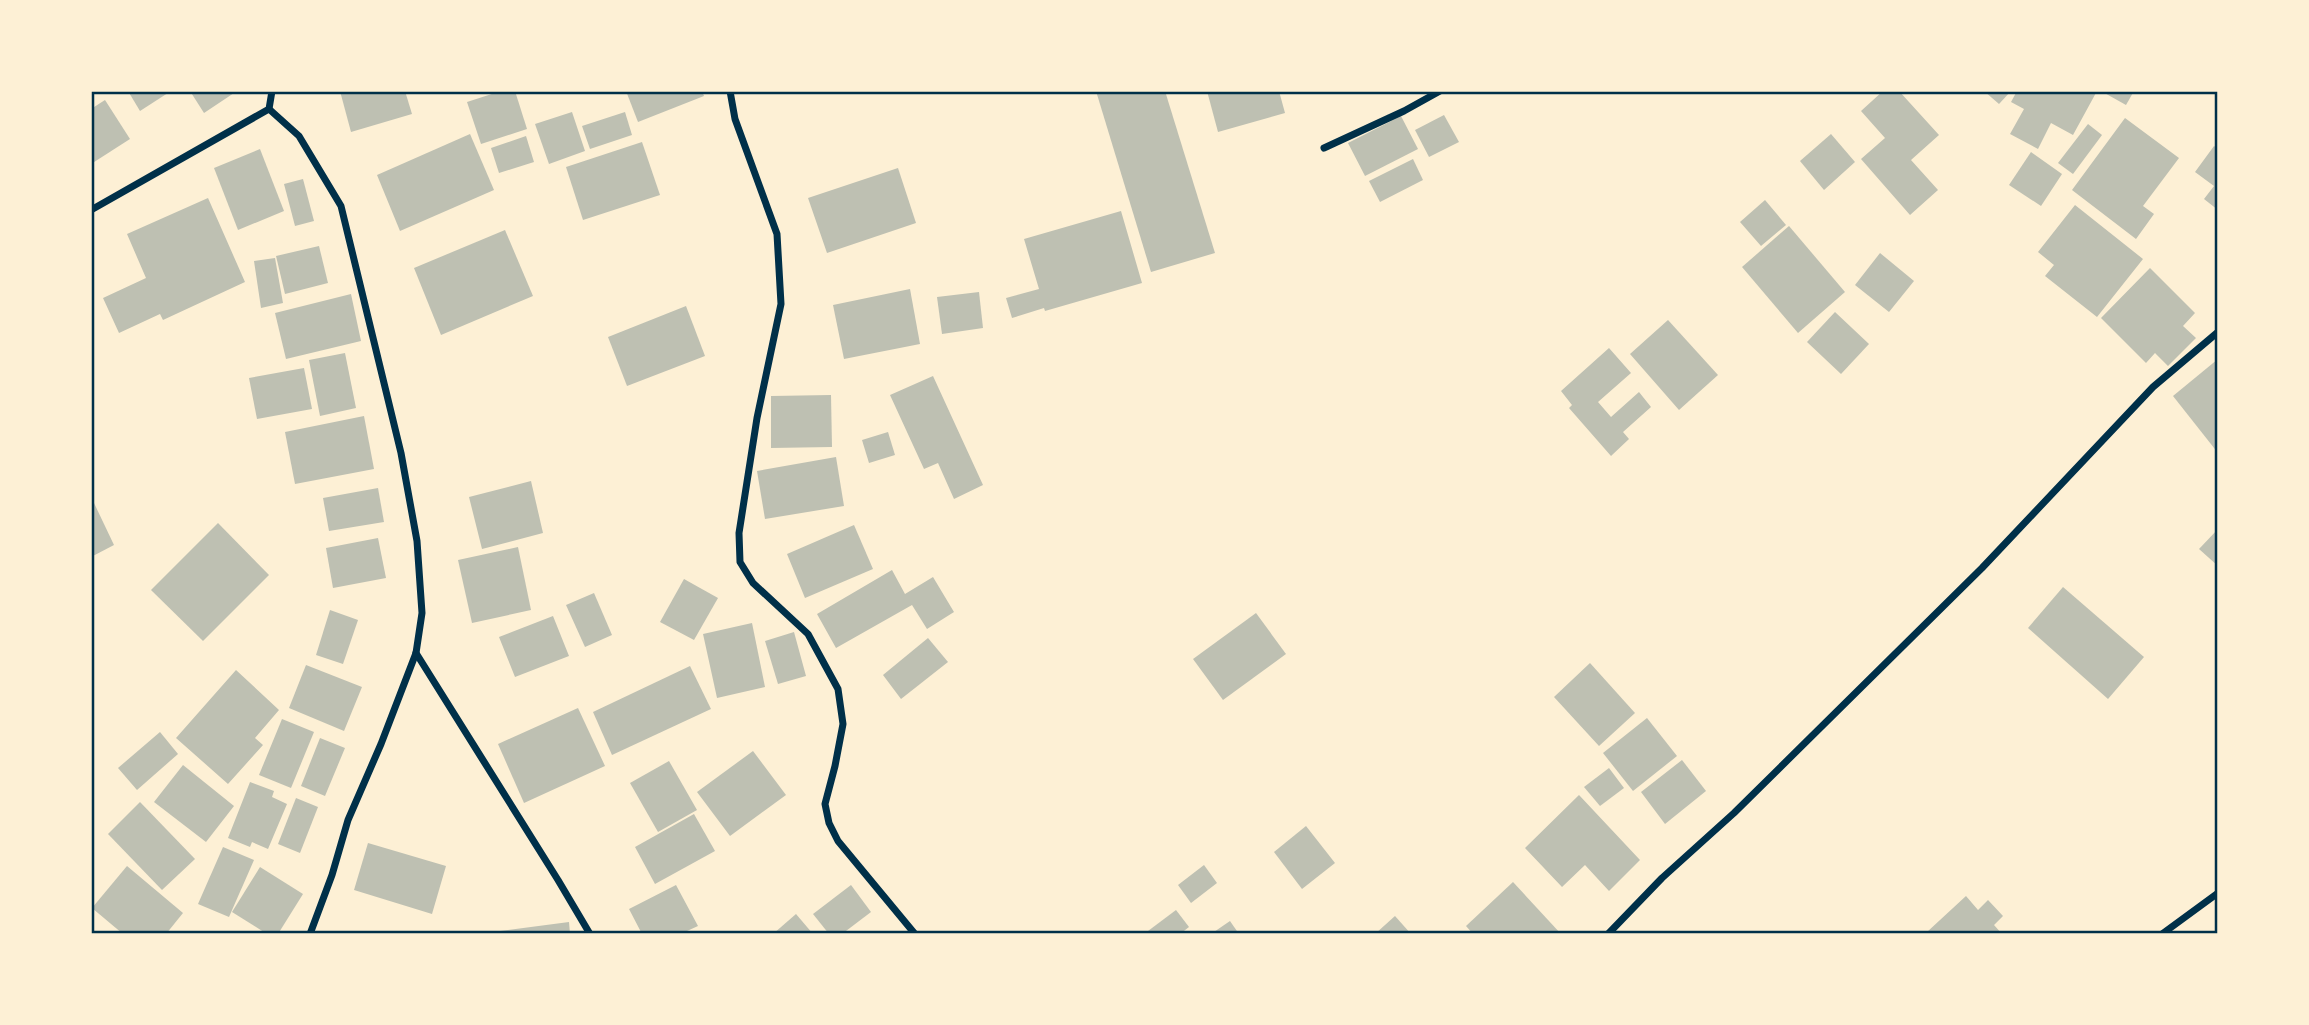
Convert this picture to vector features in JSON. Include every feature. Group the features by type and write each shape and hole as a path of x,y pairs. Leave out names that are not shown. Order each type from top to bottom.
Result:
{"street":[{"path":"269,109 272,91"},
{"path":"730,91 735,119 777,234 781,303 757,418 739,533 740,562 754,583 808,634 838,689 843,724 825,804 829,823 838,841 915,934"},
{"path":"1324,148 1440,91"},
{"path":"91,210 269,109"},
{"path":"269,109 299,136 341,206 401,453 417,541 422,613 416,653 348,820 310,934"},
{"path":"1608,934 1662,878 1734,813 1982,568 2153,387 2218,332"},
{"path":"416,653 590,934"},
{"path":"2162,934 2218,893"}],"building":[{"path":"128,91 171,91 140,111"},
{"path":"190,91 237,91 204,113"},
{"path":"340,91 405,91 412,114 351,132"},
{"path":"501,91 515,91 527,129 481,144 467,102"},
{"path":"626,91 702,91 704,96 638,122"},
{"path":"1096,91 1165,91 1215,253 1151,272"},
{"path":"1207,91 1279,91 1285,113 1218,132"},
{"path":"1883,91 1899,91 1939,135 1911,160 1938,190 1910,215 1861,159 1885,138 1861,111"},
{"path":"1984,91 2011,91 1999,104"},
{"path":"2017,91 2097,91 2073,135 2051,123 2038,149 2010,134 2024,109 2011,102"},
{"path":"2101,91 2134,91 2126,105"},
{"path":"105,100 130,139 91,164 91,109"},
{"path":"572,112 585,151 549,164 535,124"},
{"path":"625,112 632,135 590,149 582,126"},
{"path":"1444,115 1459,142 1429,157 1415,130"},
{"path":"1401,116 1418,149 1365,176 1348,143"},
{"path":"2125,118 2179,158 2143,206 2154,214 2136,239 2072,190"},
{"path":"2088,124 2102,135 2073,174 2058,163"},
{"path":"470,134 494,190 400,231 377,175"},
{"path":"1831,134 1855,162 1824,190 1800,161"},
{"path":"526,136 534,162 499,173 491,148"},
{"path":"642,142 660,195 583,220 566,167"},
{"path":"2214,146 2218,149 2218,210 2204,199 2214,186 2195,172"},
{"path":"260,149 284,211 238,230 214,168"},
{"path":"2031,152 2062,174 2041,206 2009,185"},
{"path":"1413,159 1423,180 1380,202 1369,181"},
{"path":"898,168 916,223 827,253 808,198"},
{"path":"303,179 314,221 295,226 284,184"},
{"path":"208,198 245,282 163,320 160,314 119,333 103,298 146,278 127,234"},
{"path":"1765,200 1786,225 1761,246 1740,222"},
{"path":"2075,205 2143,259 2097,317 2045,276 2054,265 2038,252"},
{"path":"1121,211 1142,283 1012,318 1006,298 1039,289 1024,239"},
{"path":"1789,226 1845,292 1798,333 1742,267"},
{"path":"505,230 533,296 441,335 414,268"},
{"path":"319,246 328,283 285,294 276,256"},
{"path":"1880,253 1914,281 1889,312 1855,285"},
{"path":"275,258 283,303 261,308 254,261"},
{"path":"2150,268 2195,313 2183,326 2196,338 2168,366 2155,353 2146,363 2101,318"},
{"path":"910,289 920,344 844,359 833,305"},
{"path":"979,292 983,328 942,334 937,297"},
{"path":"351,294 361,341 286,359 275,313"},
{"path":"686,306 705,356 627,386 608,337"},
{"path":"1835,312 1869,344 1841,374 1807,342"},
{"path":"1668,320 1718,375 1679,410 1630,354"},
{"path":"1609,348 1631,373 1598,402 1611,417 1639,392 1651,407 1623,432 1629,439 1611,456 1569,408 1572,405 1561,391"},
{"path":"345,353 356,408 320,416 309,360"},
{"path":"2218,359 2218,453 2173,396"},
{"path":"304,368 312,409 257,419 249,378"},
{"path":"933,376 983,485 954,499 938,463 924,469 890,395"},
{"path":"831,395 832,447 771,448 771,396"},
{"path":"364,416 374,469 295,484 285,432"},
{"path":"888,432 895,455 869,463 862,440"},
{"path":"836,457 844,506 765,519 757,471"},
{"path":"531,481 543,533 482,549 469,497"},
{"path":"378,488 384,522 329,531 323,498"},
{"path":"94,503 114,545 91,557 91,504"},
{"path":"218,523 269,575 203,641 151,590"},
{"path":"854,525 873,569 805,598 787,554"},
{"path":"2218,529 2218,566 2199,549"},
{"path":"378,538 386,578 333,588 326,548"},
{"path":"518,547 531,610 472,623 458,560"},
{"path":"892,570 905,594 933,577 954,612 927,629 912,605 836,648 817,614"},
{"path":"684,579 718,598 694,640 660,622"},
{"path":"2063,587 2144,657 2108,699 2028,628"},
{"path":"594,593 612,635 585,647 566,605"},
{"path":"330,610 358,620 343,664 316,655"},
{"path":"1256,613 1286,654 1223,700 1193,659"},
{"path":"553,616 569,656 515,677 499,637"},
{"path":"752,623 765,687 717,698 703,634"},
{"path":"794,632 806,676 778,684 765,641"},
{"path":"928,638 948,662 901,699 883,675"},
{"path":"1590,663 1635,713 1599,746 1554,697"},
{"path":"306,665 362,687 344,731 289,708"},
{"path":"690,666 711,709 612,755 593,712"},
{"path":"236,670 279,710 255,738 263,745 228,784 176,738"},
{"path":"578,708 605,766 524,803 498,744"},
{"path":"1647,718 1677,756 1633,791 1603,753"},
{"path":"282,719 314,732 291,788 259,775"},
{"path":"160,732 178,754 137,790 118,768"},
{"path":"320,738 345,748 325,796 301,786"},
{"path":"753,751 786,795 730,836 697,792"},
{"path":"1682,760 1706,791 1665,824 1641,792"},
{"path":"669,761 697,810 658,832 630,783"},
{"path":"183,765 234,806 206,842 154,802"},
{"path":"1609,768 1624,788 1600,806 1584,787"},
{"path":"250,782 274,791 272,797 287,804 268,849 252,842 250,847 228,838"},
{"path":"1579,795 1640,860 1609,891 1585,865 1562,887 1525,848"},
{"path":"296,798 318,807 300,853 278,844"},
{"path":"140,802 195,859 162,890 108,834"},
{"path":"694,814 715,851 655,884 635,847"},
{"path":"1306,826 1335,863 1302,889 1274,852"},
{"path":"368,843 446,866 432,914 354,890"},
{"path":"223,847 254,860 229,917 198,904"},
{"path":"1204,865 1217,883 1191,903 1178,885"},
{"path":"127,866 183,913 166,934 123,934 92,908"},
{"path":"260,867 303,894 278,934 267,934 232,912"},
{"path":"1513,882 1561,934 1473,934 1466,926"},
{"path":"676,885 698,926 687,931 688,934 642,934 629,909"},
{"path":"851,885 871,912 842,934 829,934 813,914"},
{"path":"1966,896 1978,910 1988,900 2003,916 1994,925 2002,934 1927,932"},
{"path":"1176,910 1189,927 1180,934 1144,934"},
{"path":"796,914 813,934 773,934"},
{"path":"1395,916 1411,934 1375,934"},
{"path":"1230,921 1239,934 1211,934"},
{"path":"569,922 570,934 492,934 492,932"}]}
